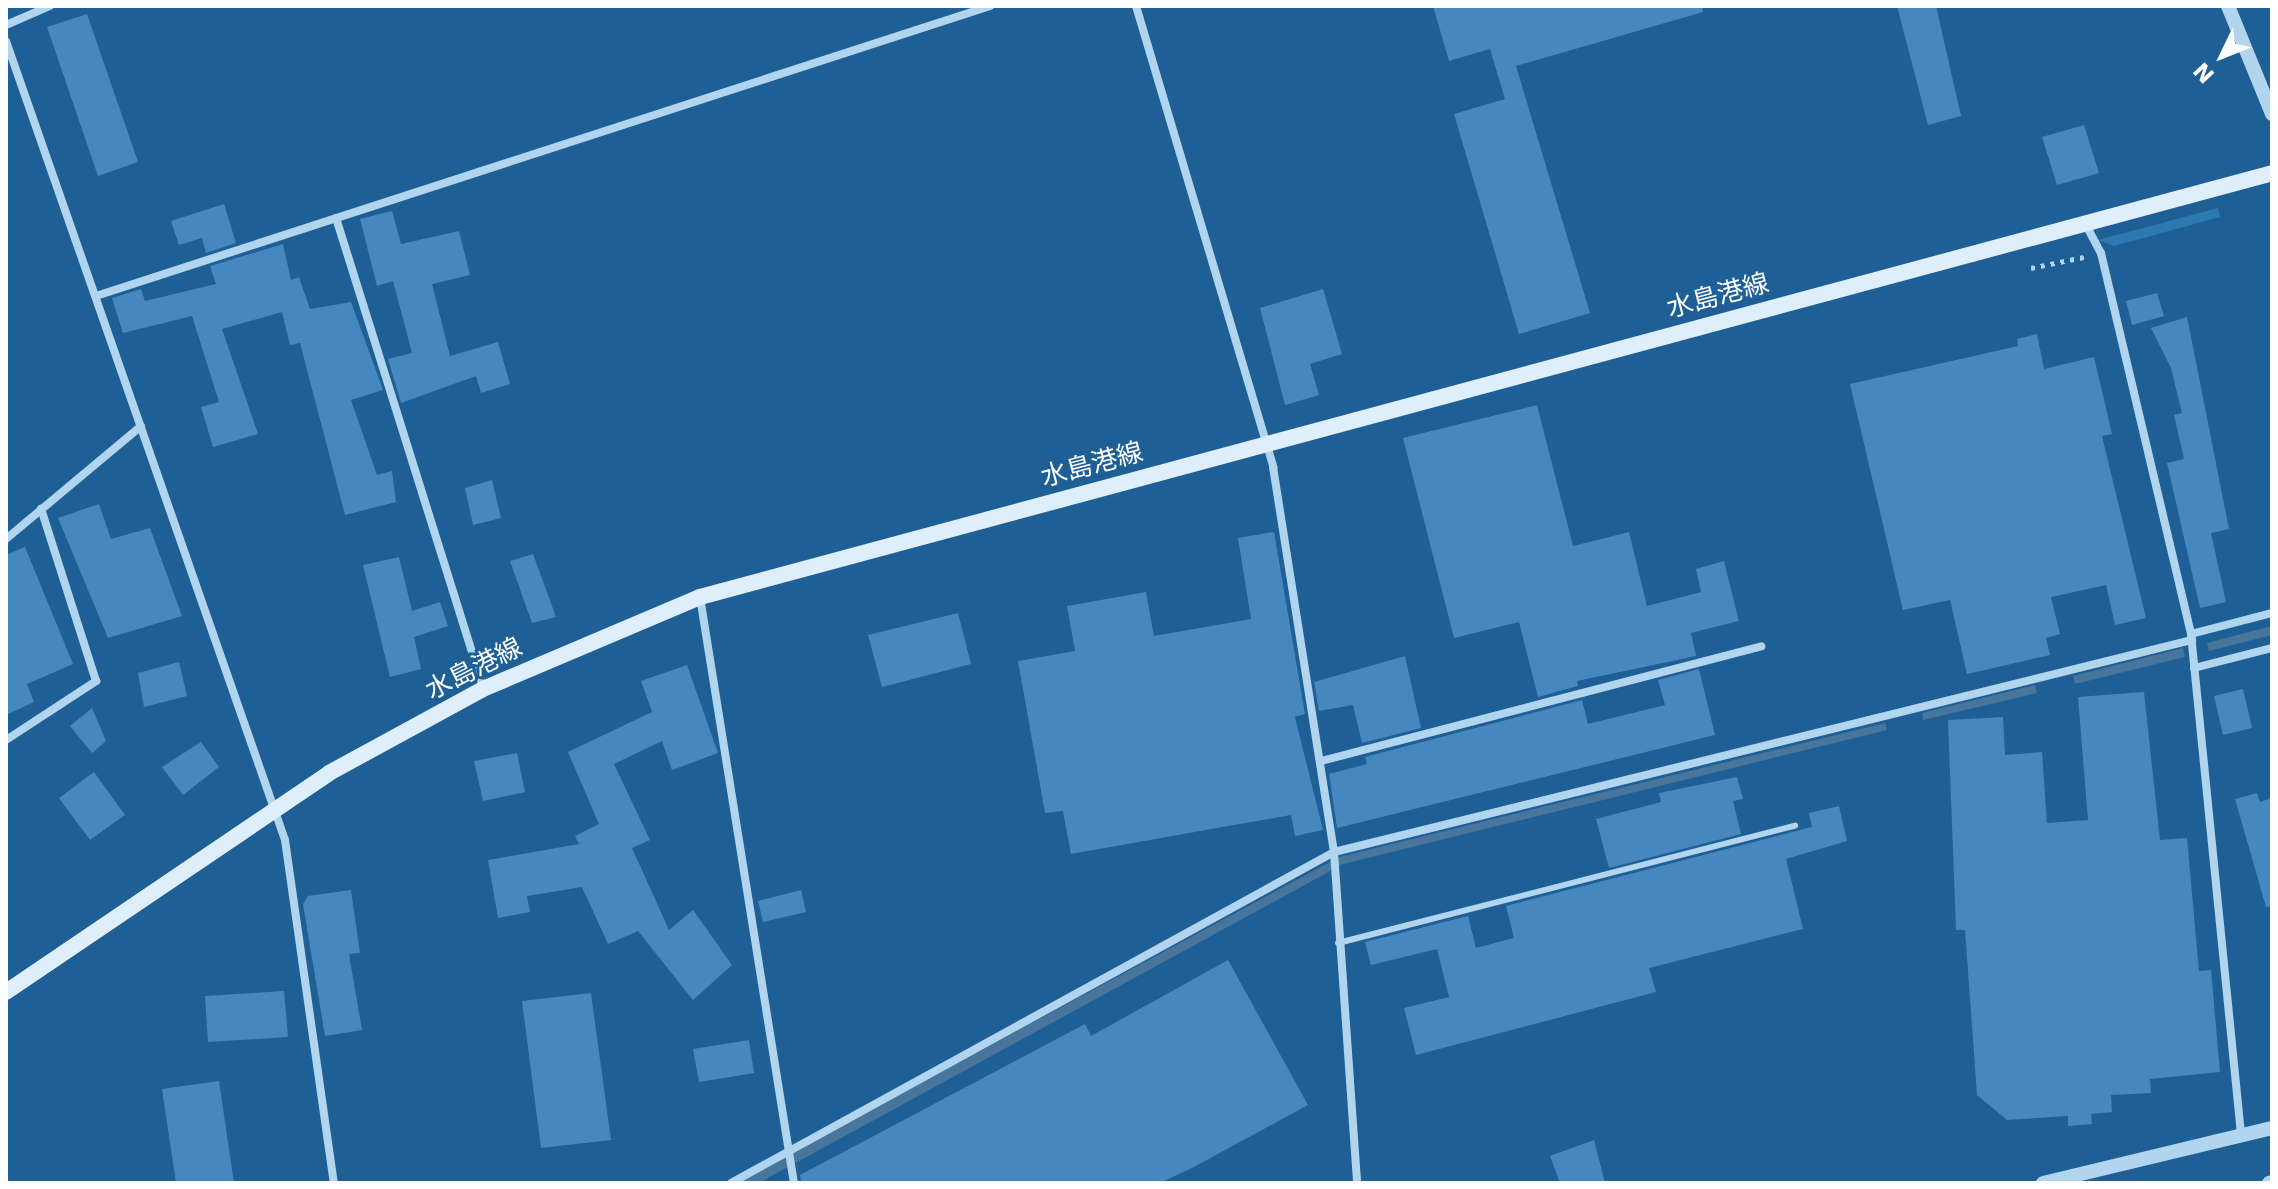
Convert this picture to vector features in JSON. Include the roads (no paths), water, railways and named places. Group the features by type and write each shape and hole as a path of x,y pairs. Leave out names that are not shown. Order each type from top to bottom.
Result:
{"main road":[{"name":"水島港線","path":"6,992 273,809 483,689 700,597 2272,173"}],"street":[{"path":"6,25 50,6"},
{"path":"96,296 990,6"},
{"path":"1136,6 1268,442 1334,855 1357,1183"},
{"path":"2228,6 2272,114"},
{"path":"6,41 285,840 334,1183"},
{"path":"336,218 483,689"},
{"path":"2086,225 2101,253 2192,637 2241,1134"},
{"path":"6,539 141,426"},
{"path":"6,740 96,681 41,509"},
{"path":"700,597 794,1183"},
{"path":"731,1183 1334,855 2192,637 2272,613"},
{"path":"1321,761 1761,646"},
{"path":"2194,668 2272,648"},
{"path":"2043,1183 2272,1128"}],"lane":[{"path":"1338,943 1795,826"}]}
